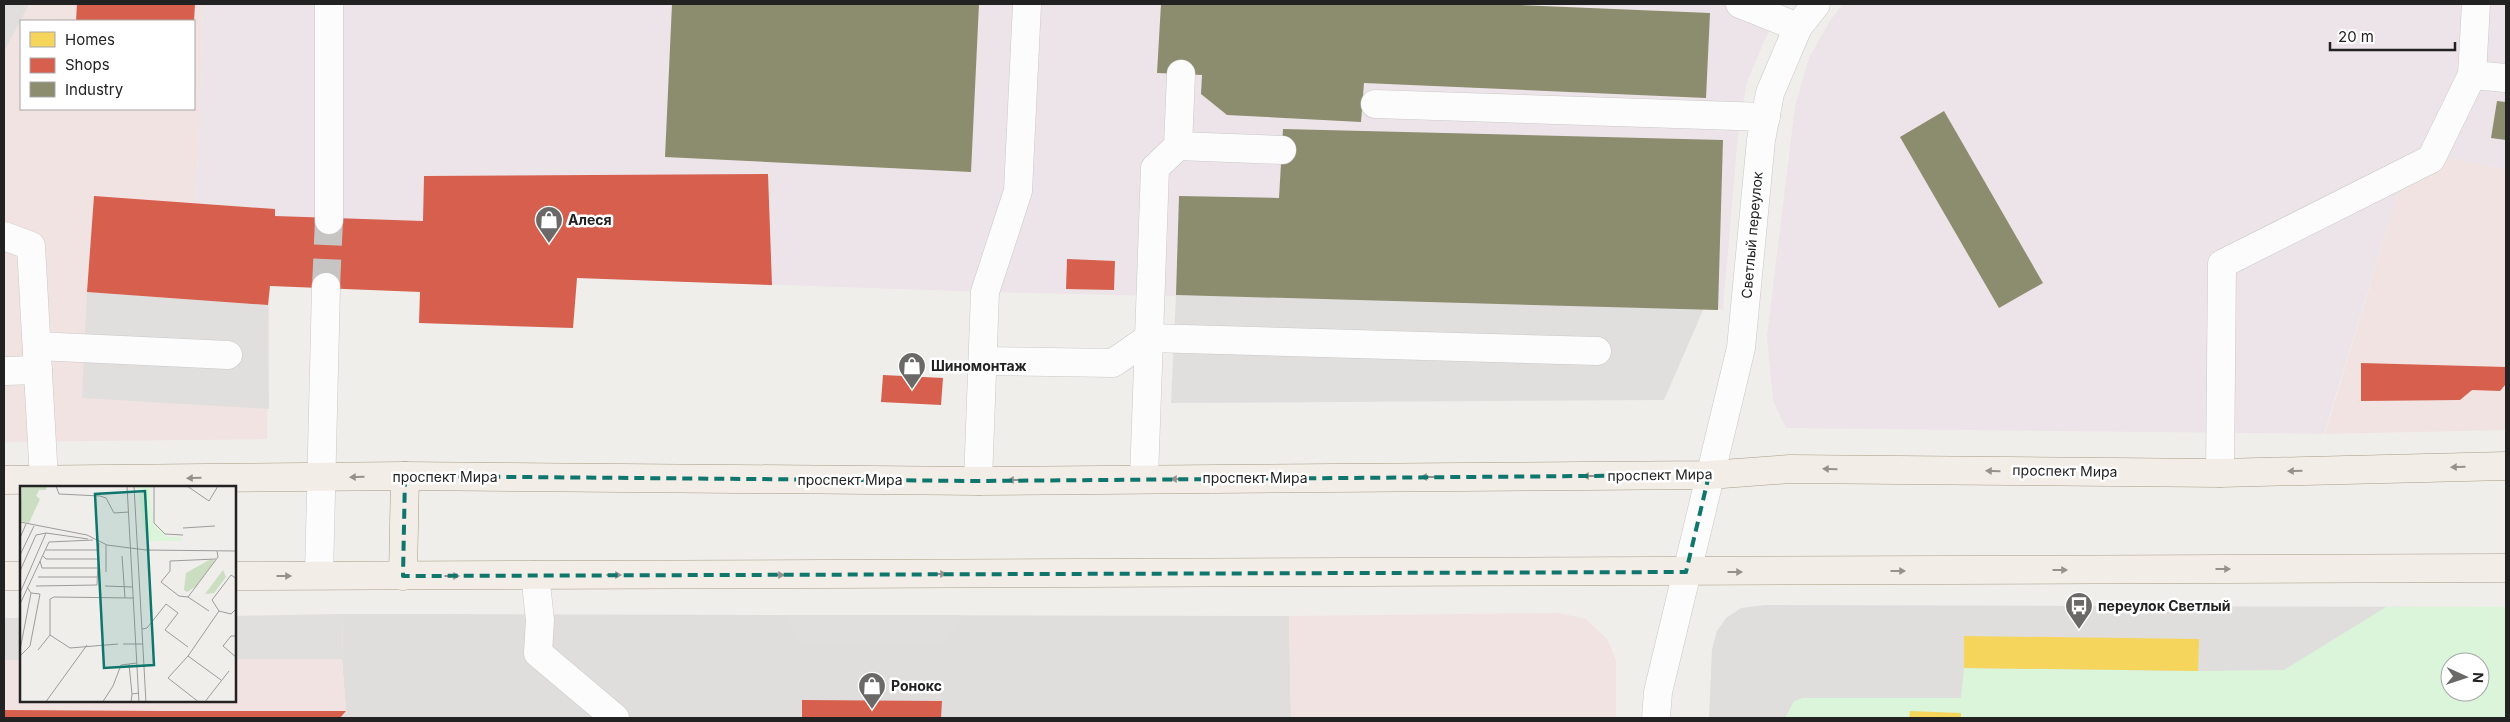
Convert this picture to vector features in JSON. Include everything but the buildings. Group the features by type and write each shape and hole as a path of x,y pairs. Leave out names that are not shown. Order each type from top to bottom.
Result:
{"main road":[{"name":"проспект Мира","path":"4,480 165,483 405,476 978,481 1709,474 1790,469 2220,473 2506,466"},
{"path":"403,576 405,476"},
{"path":"236,576 2506,568"},
{"path":"4,576 20,576"}],"street":[{"path":"328,220 329,4"},
{"path":"978,481 986,292 1018,191 1027,4"},
{"path":"1740,4 1798,27"},
{"name":"Светлый переулок","path":"1656,718 1658,692 1709,474 1741,348 1761,140 1770,93 1798,27 1816,4"},
{"path":"2220,473 2222,264 2431,159 2472,75 2476,4"},
{"path":"1144,480 1155,168 1178,146 1181,74"},
{"path":"2472,75 2506,78"},
{"path":"1375,104 1766,117"},
{"path":"1178,146 1282,150"},
{"path":"4,236 32,246 44,480"},
{"path":"319,576 326,287"},
{"path":"983,360 1113,363 1149,338 1597,350"},
{"path":"4,370 37,358 228,355"},
{"path":"535,575 540,620 538,653 615,718"}],"highlighted area":[{"path":"1709,475 1686,572 403,576 405,476 978,481"}],"shaded area":[{"path":"4,4 203,4 196,204 270,286 267,439 4,442"},
{"path":"4,4 29,4 20,20 4,52"},
{"path":"203,4 1785,4 1776,14 1747,82 1738,135 1723,309 985,292 577,278 573,328 419,323 420,292 196,204"},
{"path":"1843,4 2506,4 2506,170 2411,150 2324,434 1786,428 1773,401 1767,336 1795,106 1809,58 1831,19"},
{"path":"2411,150 2506,170 2506,430 2325,434"},
{"path":"87,292 268,305 269,409 82,398"},
{"path":"1176,295 1704,308 1664,400 1171,403"},
{"path":"1765,605 2506,607 2506,718 1709,718 1712,649 1717,631 1726,618 1741,608"},
{"path":"1559,613 1586,619 1607,639 1616,660 1616,718 1291,718 1289,616"},
{"path":"343,614 1289,616 1291,718 340,718 346,711 342,659"},
{"path":"343,614 342,659 346,711 340,718 4,718 4,618 20,618 20,702 236,702 236,616"},
{"path":"343,614 342,659 236,659 236,616"},
{"path":"784,615 962,615 944,645 800,644"},
{"path":"4,618 20,618 20,660 4,660"}],"green space":[{"path":"2386,607 2506,607 2506,718 1785,718 1794,701 1803,698 1961,698 1964,668 2198,671 2284,670"}],"tunnel":[{"path":"326,287 329,220"}],"place":[{"name":"Алеся","path":"549,244"},
{"name":"Шиномонтаж","path":"912,390"},
{"name":"переулок Светлый","path":"2079,630"},
{"name":"Ронокс","path":"872,710"}]}
